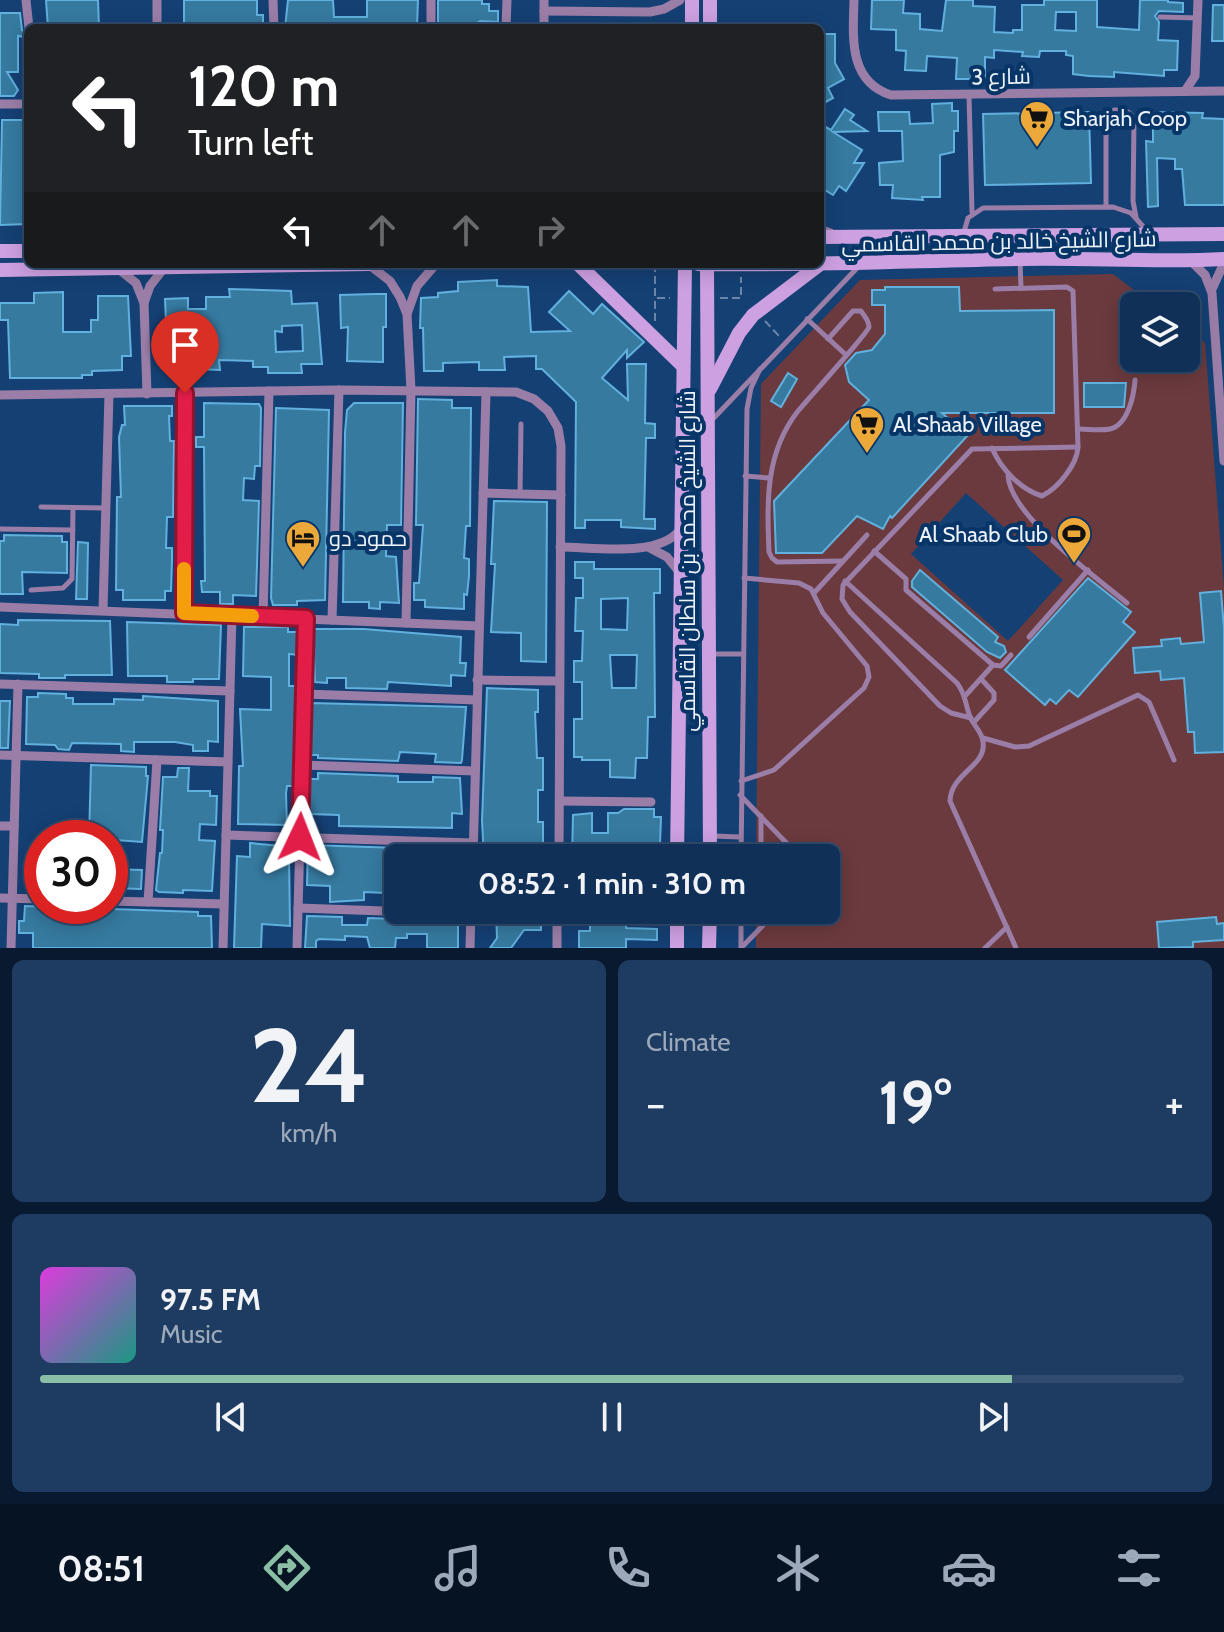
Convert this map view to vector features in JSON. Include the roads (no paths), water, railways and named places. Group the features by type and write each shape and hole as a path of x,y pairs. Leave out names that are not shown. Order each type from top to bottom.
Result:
{"main road":[{"path":"692,0 692,24"},
{"path":"710,4 713,24"},
{"name":"شارع الشيخ خالد بن محمد القاسمي","path":"824,237 1224,234"},
{"path":"0,251 24,251"},
{"name":"شارع الشيخ خالد بن محمد القاسمي","path":"824,265 1020,259 1224,261"},
{"path":"0,270 116,268"},
{"path":"582,268 683,366"},
{"name":"شارع الشيخ محمد بن سلطان القاسمي","path":"677,844 685,268"},
{"name":"شارع الشيخ محمد بن سلطان القاسمي","path":"707,268 710,844"},
{"path":"708,393 729,351 753,315 815,268"},
{"path":"677,924 677,948"},
{"path":"709,948 710,924"}],"street":[{"path":"26,0 29,24"},
{"path":"157,0 157,24"},
{"path":"273,0 274,24"},
{"path":"431,0 431,24"},
{"path":"506,24 507,0"},
{"path":"544,0 544,24"},
{"path":"544,11 650,12 664,9 680,0"},
{"name":"شارع 3","path":"854,0 856,61 871,86 884,93 899,96 1224,91"},
{"path":"1185,91 1195,76 1198,0"},
{"path":"1195,76 1205,91"},
{"path":"0,104 24,104"},
{"path":"1191,261 1205,275 1212,293 1221,374 1224,461"},
{"path":"1212,293 1224,261"},
{"path":"116,268 136,283 144,303 147,394"},
{"path":"144,303 150,286 164,268"},
{"path":"373,268 390,281 407,314 411,390 406,623"},
{"path":"407,314 417,286 433,268"},
{"path":"332,620 339,390"},
{"path":"0,395 339,390 486,392 525,395 548,411 560,437 559,844"},
{"path":"263,617 269,391"},
{"path":"226,835 473,843 486,392"},
{"path":"184,613 185,393"},
{"path":"103,610 109,394"},
{"path":"483,493 561,495"},
{"path":"560,547 650,548 667,542 680,530"},
{"path":"650,548 667,557 680,573"},
{"path":"0,607 479,626"},
{"path":"223,948 232,615"},
{"path":"297,948 306,618"},
{"path":"477,680 558,681"},
{"path":"0,684 230,691"},
{"path":"11,948 18,684"},
{"path":"304,694 477,700"},
{"path":"0,755 228,762"},
{"path":"148,902 157,760"},
{"path":"302,765 475,771"},
{"path":"560,801 651,802"},
{"path":"0,826 14,826"},
{"path":"0,898 24,898"},
{"path":"128,901 224,904"},
{"path":"298,908 384,910"},
{"path":"470,924 470,948"},
{"path":"557,924 557,948"}],"lane":[{"path":"1160,17 1198,18"},
{"path":"969,95 972,213"},
{"path":"1106,207 1106,118 1114,110 1125,110 1134,122 1133,201 1136,217"},
{"path":"964,235 968,218 983,208 1106,207 1126,210 1150,234"},
{"path":"824,228 851,237"},
{"path":"1020,259 1021,288"},
{"path":"708,425 863,262"},
{"path":"992,448 1008,474 1035,493 1046,494 1075,462 1078,447 1073,291 1067,287 995,289"},
{"path":"828,339 853,311 861,311 868,322 867,332 845,354 789,425 769,478 767,502 772,558 777,562 843,561"},
{"path":"807,319 845,354"},
{"path":"740,844 747,409 751,388 760,369"},
{"path":"1078,429 1115,427 1133,403 1135,380"},
{"path":"520,494 521,424"},
{"path":"972,720 940,706 846,608 842,595 845,581 966,453 978,448 1078,447"},
{"path":"1008,474 1010,489 1017,503 1042,530 1127,603"},
{"path":"745,476 769,478"},
{"path":"41,507 106,508"},
{"path":"31,590 63,588 69,583 73,575 73,508"},
{"path":"0,529 73,530"},
{"path":"814,593 867,535"},
{"path":"874,551 906,579 906,590 993,665 1001,666 1011,655"},
{"path":"1029,637 1088,570"},
{"path":"741,781 774,770 867,683 867,666 823,613 814,593 807,586 744,578"},
{"path":"845,581 957,683 965,696 972,720 982,737 981,754 954,783 950,801 1016,948"},
{"path":"708,654 743,654"},
{"path":"965,696 993,665"},
{"path":"972,720 993,703 995,696 981,679"},
{"path":"982,737 1015,747 1036,744 1138,695 1149,702 1174,760"},
{"path":"740,795 788,844"},
{"path":"761,816 761,844"},
{"path":"710,836 740,837"},
{"path":"741,924 741,948"},
{"path":"741,948 761,926"},
{"path":"985,948 1007,927"}],"place":[{"name":"Sharjah Coop","path":"1037,149"},
{"name":"Al Shaab Village","path":"867,455"},
{"name":"Al Shaab Club","path":"1074,565"},
{"name":"حمود دو","path":"303,569"}]}
